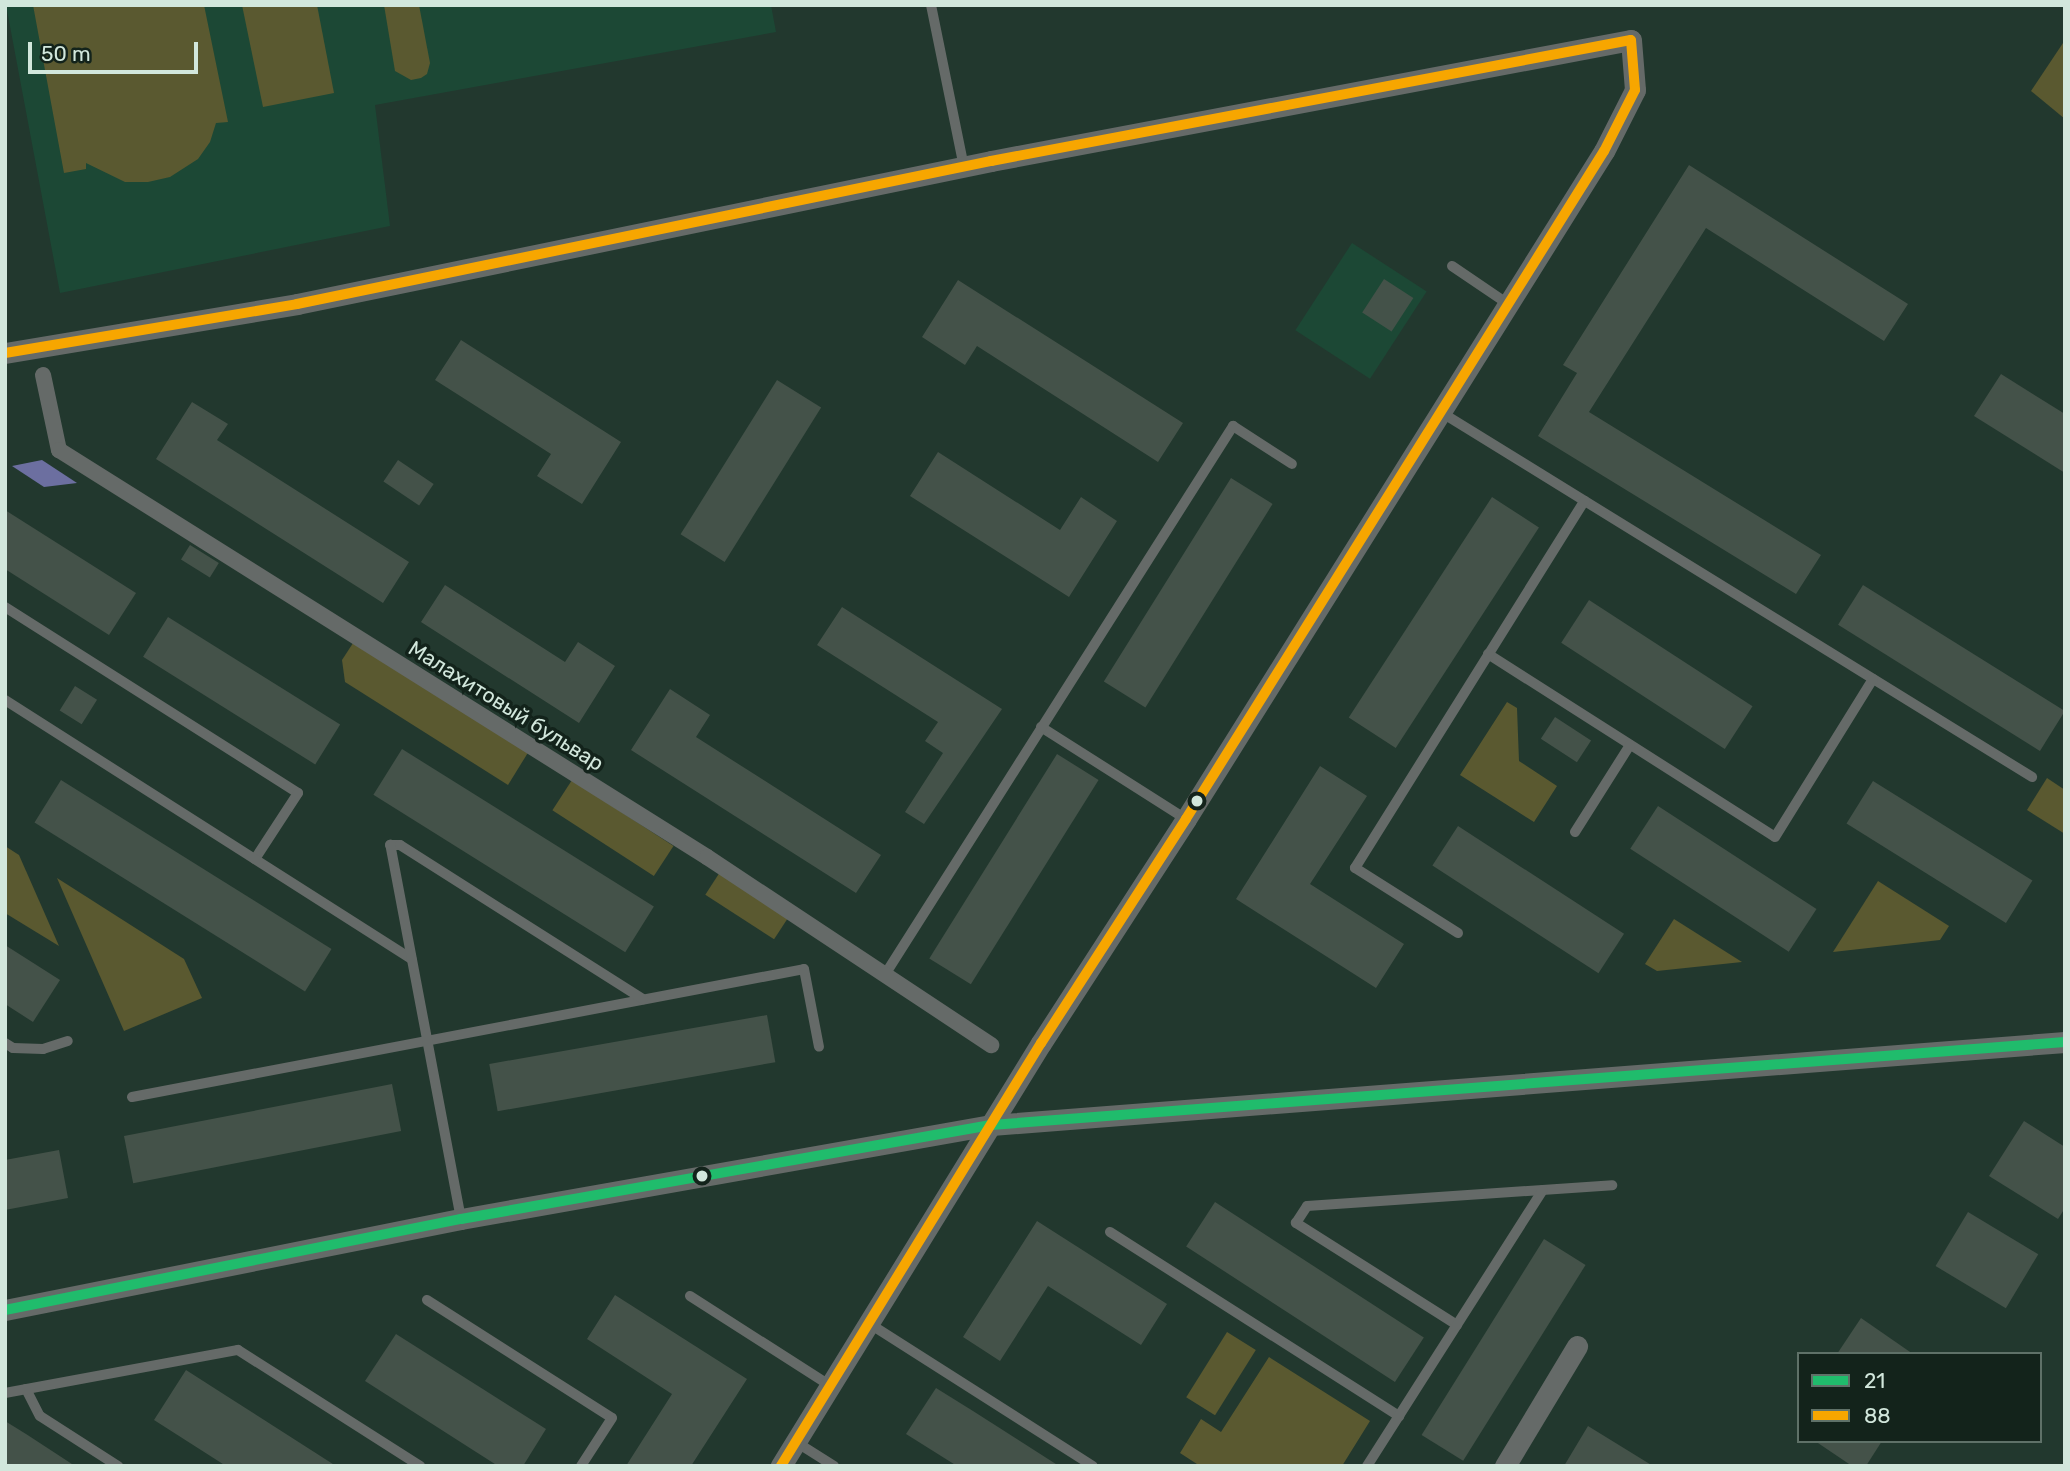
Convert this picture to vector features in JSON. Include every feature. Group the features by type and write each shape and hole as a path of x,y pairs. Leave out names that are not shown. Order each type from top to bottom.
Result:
{"street":[{"path":"5,353 297,304 964,167 1631,40 1635,90 1604,151 991,1125 780,1466"},
{"name":"Малахитовый бульвар","path":"43,375 59,450 886,973 991,1045"},
{"path":"5,1310 461,1219 991,1125 2065,1042"},
{"path":"1505,1466 1577,1346"}],"lane":[{"path":"931,5 964,167"},
{"path":"1451,266 1508,304"},
{"path":"1439,411 2032,777"},
{"path":"886,973 1233,426 1292,464"},
{"path":"1458,933 1355,868 1584,501"},
{"path":"5,607 298,793 256,859"},
{"path":"1488,654 1775,837 1873,679"},
{"path":"5,700 412,959"},
{"path":"1041,727 1186,819"},
{"path":"1575,832 1630,745"},
{"path":"461,1219 390,845 400,845 643,999"},
{"path":"132,1097 804,968 819,1047"},
{"path":"5,1043 13,1048 43,1049 68,1041"},
{"path":"1457,1325 1296,1223 1307,1206 1612,1185"},
{"path":"1367,1466 1543,1190"},
{"path":"1110,1232 1399,1416"},
{"path":"690,1296 831,1386"},
{"path":"427,1300 612,1418 582,1466"},
{"path":"870,1324 1093,1466"},
{"path":"5,1393 238,1350 420,1466"},
{"path":"26,1389 40,1416 118,1466"},
{"path":"796,1441 834,1466"}],"shaded area":[{"path":"6,5 771,5 776,32 375,105 390,226 60,293"},
{"path":"33,5 204,5 228,122 216,123 210,142 198,159 170,177 148,182 125,182 86,163 86,169 64,173"},
{"path":"242,5 317,5 334,93 263,107"},
{"path":"384,5 419,5 430,63 427,74 421,78 411,80 395,71"},
{"path":"2065,40 2065,119 2031,91"},
{"path":"1352,243 1427,291 1370,379 1295,330"},
{"path":"355,640 529,751 508,785 345,682 342,660"},
{"path":"1507,702 1517,708 1519,761 1557,786 1534,822 1460,775"},
{"path":"2047,778 2065,790 2065,834 2027,810"},
{"path":"572,780 673,846 654,876 552,810"},
{"path":"5,846 19,855 59,946 5,913"},
{"path":"720,872 789,917 774,939 705,895"},
{"path":"57,878 184,959 202,998 124,1031"},
{"path":"1878,881 1949,926 1940,940 1833,952"},
{"path":"1674,919 1742,962 1657,971 1645,964"},
{"path":"1227,1332 1256,1350 1215,1415 1186,1397"},
{"path":"1269,1357 1370,1421 1342,1466 1200,1466 1180,1453 1201,1419 1221,1432"}],"water":[{"path":"42,460 77,483 44,487 12,466"}],"building":[{"path":"1689,165 1908,304 1884,341 1706,228 1589,412 1821,555 1796,594 1538,436 1577,373 1563,365"},
{"path":"1384,279 1413,298 1392,332 1362,313"},
{"path":"958,280 1183,423 1158,462 977,346 965,365 922,337"},
{"path":"461,340 621,442 582,504 537,476 551,454 435,380"},
{"path":"2001,374 2065,414 2065,473 1974,416"},
{"path":"777,380 821,408 725,562 681,534"},
{"path":"192,402 228,424 217,440 409,562 383,603 156,459"},
{"path":"938,452 1060,530 1081,497 1117,521 1069,597 910,496"},
{"path":"398,460 434,484 419,506 383,482"},
{"path":"1231,478 1273,504 1145,707 1104,682"},
{"path":"1492,497 1539,527 1396,748 1349,718"},
{"path":"5,510 136,593 109,635 5,569"},
{"path":"190,545 219,563 210,577 181,559"},
{"path":"445,585 565,662 578,642 615,666 579,723 421,622"},
{"path":"1863,585 2065,711 2040,751 1838,625"},
{"path":"1589,600 1753,706 1725,749 1561,643"},
{"path":"842,607 1002,709 924,824 905,812 943,753 925,741 938,722 817,645"},
{"path":"168,617 340,725 315,764 143,657"},
{"path":"75,686 97,700 82,724 60,711"},
{"path":"670,689 710,715 696,737 881,855 856,893 631,750"},
{"path":"1555,717 1591,740 1577,762 1541,739"},
{"path":"402,749 654,906 625,952 373,795"},
{"path":"1057,754 1099,780 971,984 929,958"},
{"path":"1320,766 1367,796 1310,884 1404,944 1376,988 1236,899"},
{"path":"61,780 332,949 305,991 35,822"},
{"path":"1873,781 2032,881 2006,923 1847,823"},
{"path":"1658,806 1817,909 1789,952 1630,849"},
{"path":"1458,826 1624,934 1598,973 1432,865"},
{"path":"5,945 60,980 33,1022 5,1004"},
{"path":"767,1015 775,1062 498,1111 489,1064"},
{"path":"392,1084 401,1131 133,1183 124,1136"},
{"path":"2024,1121 2065,1147 2065,1208 2058,1219 1989,1176"},
{"path":"59,1150 68,1198 5,1210 5,1160"},
{"path":"1215,1202 1424,1338 1395,1382 1186,1246"},
{"path":"1968,1212 2038,1254 2006,1308 1936,1266"},
{"path":"1037,1221 1167,1304 1141,1345 1048,1286 1000,1361 963,1337"},
{"path":"1544,1239 1586,1265 1463,1461 1422,1435"},
{"path":"615,1295 747,1379 691,1466 626,1466 672,1394 587,1339"},
{"path":"1861,1318 1910,1352 1838,1352"},
{"path":"396,1334 546,1429 523,1466 498,1466 365,1381"},
{"path":"186,1370 336,1466 226,1466 154,1420"},
{"path":"936,1388 1059,1466 957,1466 906,1434"},
{"path":"5,1421 26,1434 75,1466 5,1466"},
{"path":"1588,1426 1653,1466 1564,1466"},
{"path":"1818,1443 1881,1443 1866,1466 1852,1466"}],"transit line":[{"name":"88","path":"5,353 297,304 991,161 1631,40 1635,90 1604,151 1186,819 1041,1043 781,1466"},
{"name":"21","path":"5,1310 461,1219 991,1125 2065,1042"}]}
